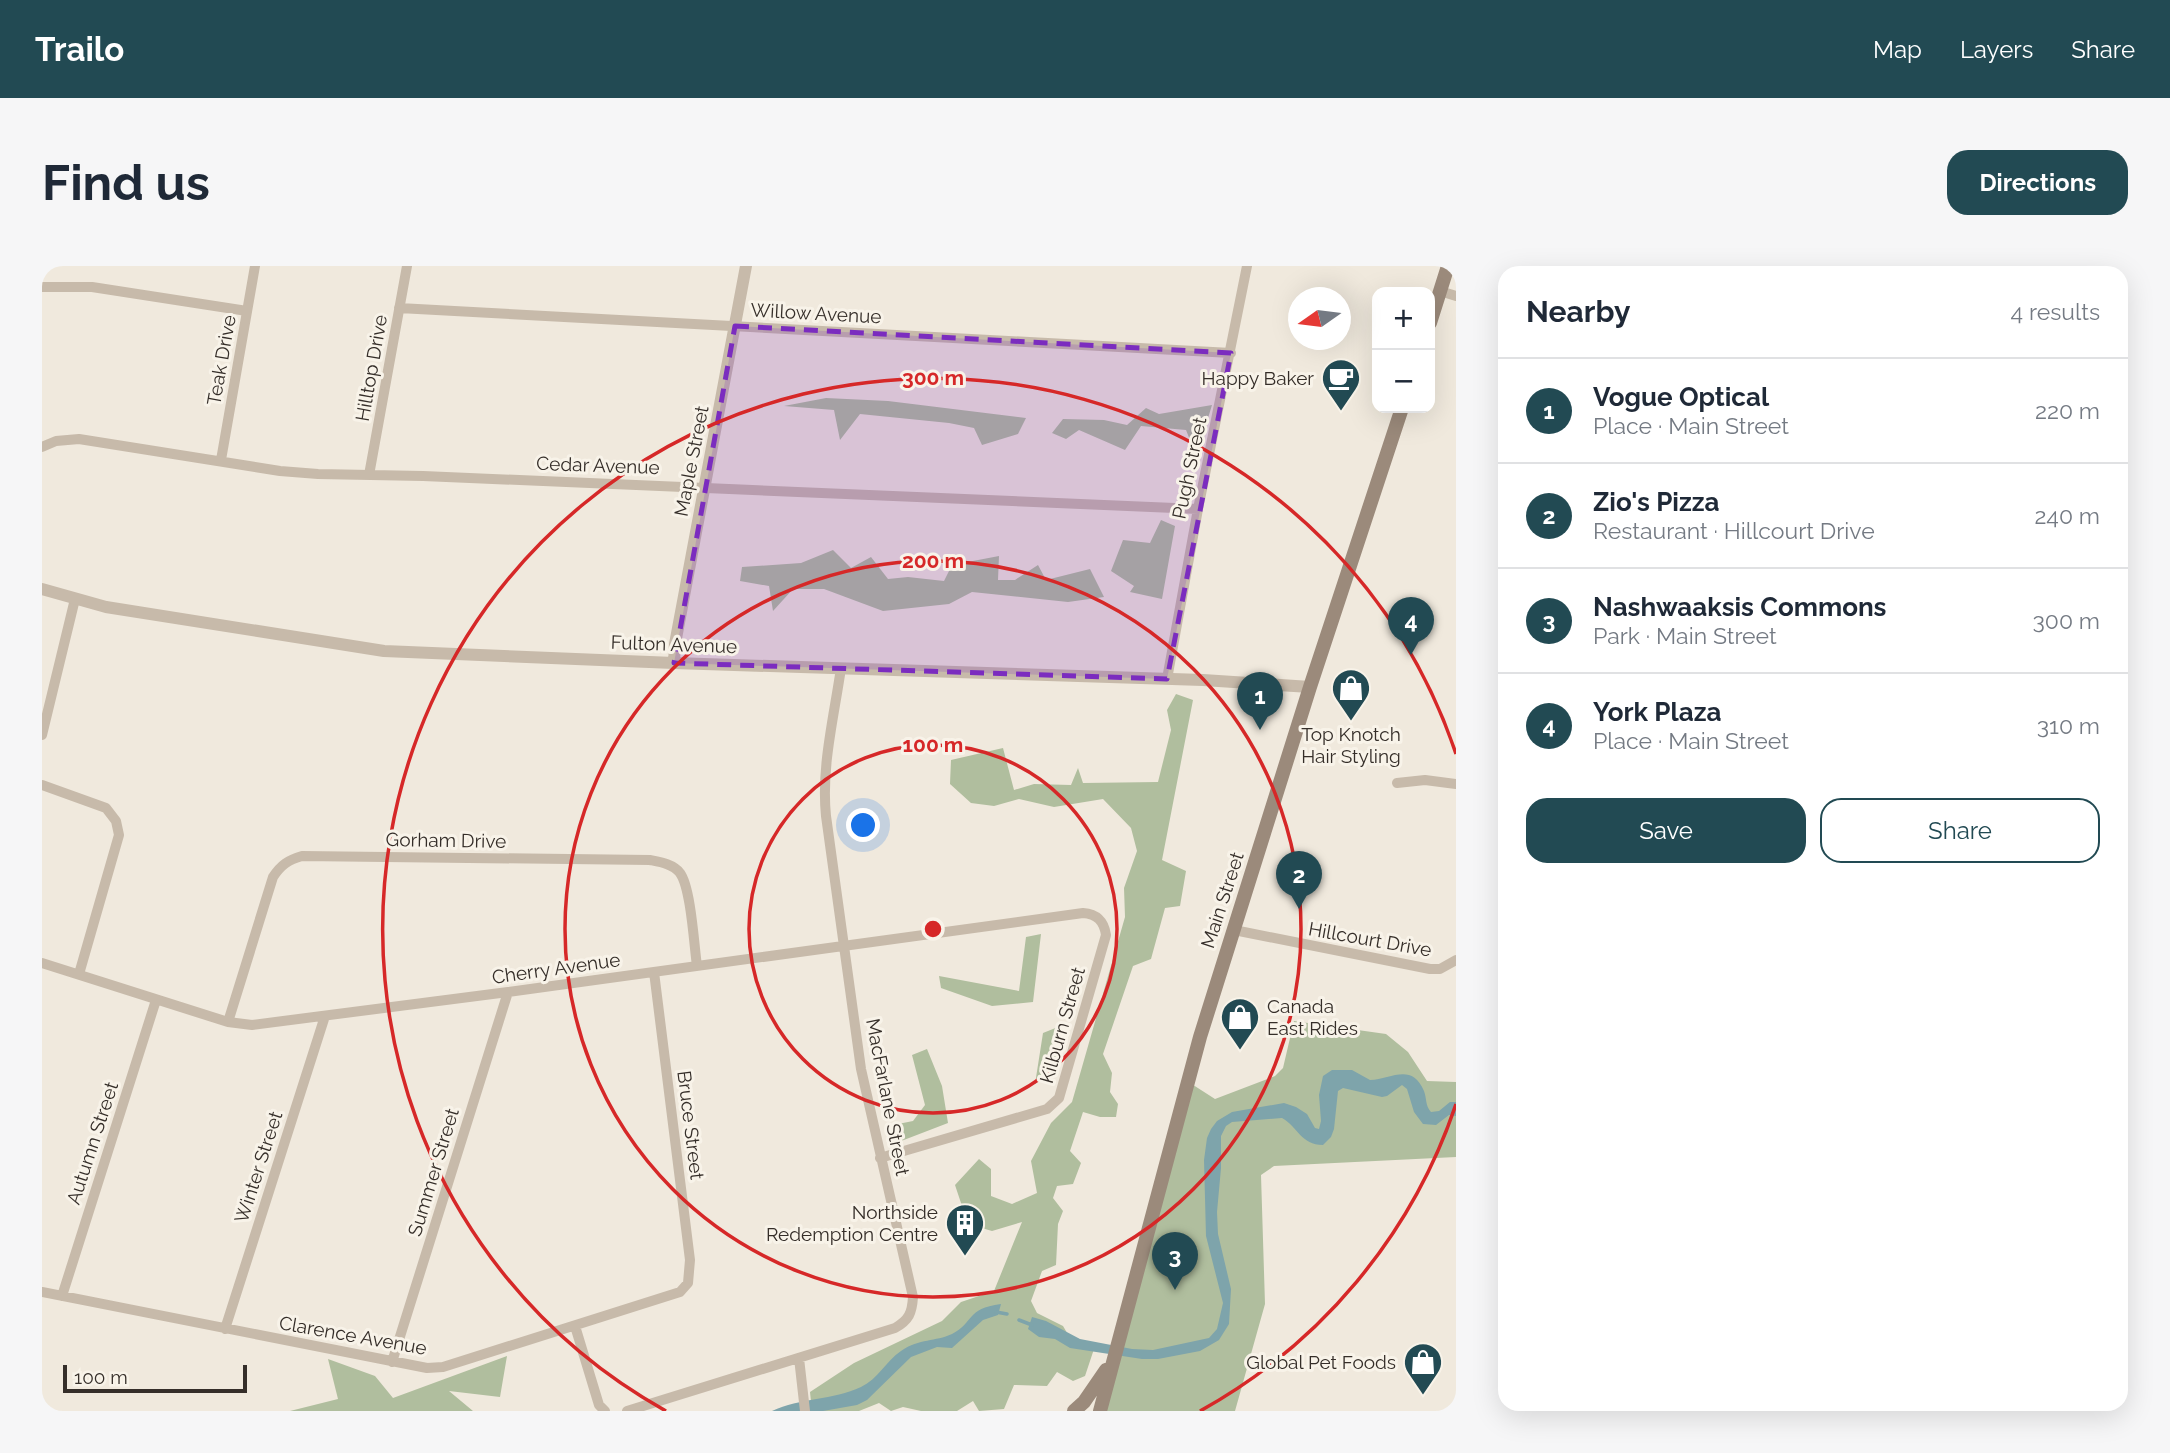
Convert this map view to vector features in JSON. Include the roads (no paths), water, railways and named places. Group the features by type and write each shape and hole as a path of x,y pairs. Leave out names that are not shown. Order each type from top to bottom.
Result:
{"main road":[{"path":"1435,307 1448,266"},
{"name":"Main Street","path":"1100,1411 1189,1075 1310,687 1400,413"},
{"path":"1074,1411 1084,1402 1111,1363"}],"street":[{"name":"Teak Drive","path":"221,460 255,266"},
{"name":"Hilltop Drive","path":"369,475 407,266"},
{"name":"Maple Street","path":"674,663 675,644 746,266"},
{"name":"Pugh Street","path":"1167,678 1247,266"},
{"path":"42,287 92,288 247,311"},
{"path":"1440,291 1456,296"},
{"name":"Willow Avenue","path":"399,308 1231,353"},
{"name":"Cedar Avenue","path":"42,447 56,441 79,439 280,471 1198,509"},
{"name":"Fulton Avenue","path":"42,589 106,607 355,648 674,663 1167,678 1310,687"},
{"path":"42,735 75,599"},
{"name":"MacFarlane Street","path":"627,1411 895,1328 906,1322 912,1310 913,1297 861,1069 824,793 841,668"},
{"path":"1397,783 1425,780 1456,784"},
{"path":"42,785 106,808 116,821 119,835 79,974"},
{"name":"Gorham Drive","path":"228,1022 273,877 280,866 302,856 650,860 665,863 679,871 685,884 697,966"},
{"name":"Cherry Avenue","path":"42,963 228,1022 252,1025 1083,913"},
{"name":"Kilburn Street","path":"880,1158 1047,1109 1059,1098 1106,935 1100,918 1083,913"},
{"name":"Hillcourt Drive","path":"1234,930 1430,969 1440,969 1456,960"},
{"name":"Bruce Street","path":"654,972 690,1260 688,1283"},
{"name":"Summer Street","path":"392,1362 508,992"},
{"name":"Autumn Street","path":"62,1296 156,1000"},
{"name":"Winter Street","path":"225,1329 325,1016"},
{"name":"Clarence Avenue","path":"42,1292 426,1368 443,1367 668,1297 680,1292 688,1283"},
{"path":"575,1326 599,1405 605,1411"},
{"path":"799,1358 805,1411"}],"water":[{"path":"1332,1070 1352,1070 1370,1080 1400,1074 1413,1077 1424,1091 1431,1112 1439,1111 1450,1102 1456,1102 1456,1116 1449,1115 1436,1125 1423,1124 1414,1112 1407,1089 1402,1085 1382,1097 1343,1088 1338,1091 1334,1129 1323,1145 1305,1139 1282,1118 1232,1122 1226,1126 1221,1136 1217,1212 1218,1234 1231,1289 1229,1324 1219,1340 1200,1351 1158,1359 1142,1359 1070,1348 1055,1339 1039,1337 1028,1329 1032,1317 1046,1321 1080,1339 1132,1349 1153,1350 1209,1338 1217,1329 1223,1303 1206,1236 1204,1160 1211,1129 1217,1121 1232,1112 1284,1103 1307,1114 1315,1128 1319,1129 1319,1095 1323,1076"},
{"path":"1001,1304 998,1315 983,1320 952,1348 937,1347 911,1357 867,1400 857,1405 823,1411 772,1411 861,1387 908,1347 952,1334 981,1309"}],"waterway":[{"path":"996,1312 1007,1314"},
{"path":"1019,1320 1032,1325"}],"place":[{"name":"Happy Baker","path":"1341,412"},
{"name":"York Plaza","path":"1411,655"},
{"name":"Top Knotch Hair Styling","path":"1351,722"},
{"name":"Vogue Optical","path":"1260,730"},
{"name":"Zio's Pizza","path":"1299,909"},
{"name":"Canada East Rides","path":"1240,1051"},
{"name":"Northside Redemption Centre","path":"965,1257"},
{"name":"Nashwaaksis Commons","path":"1175,1290"},
{"name":"Global Pet Foods","path":"1423,1396"}]}
